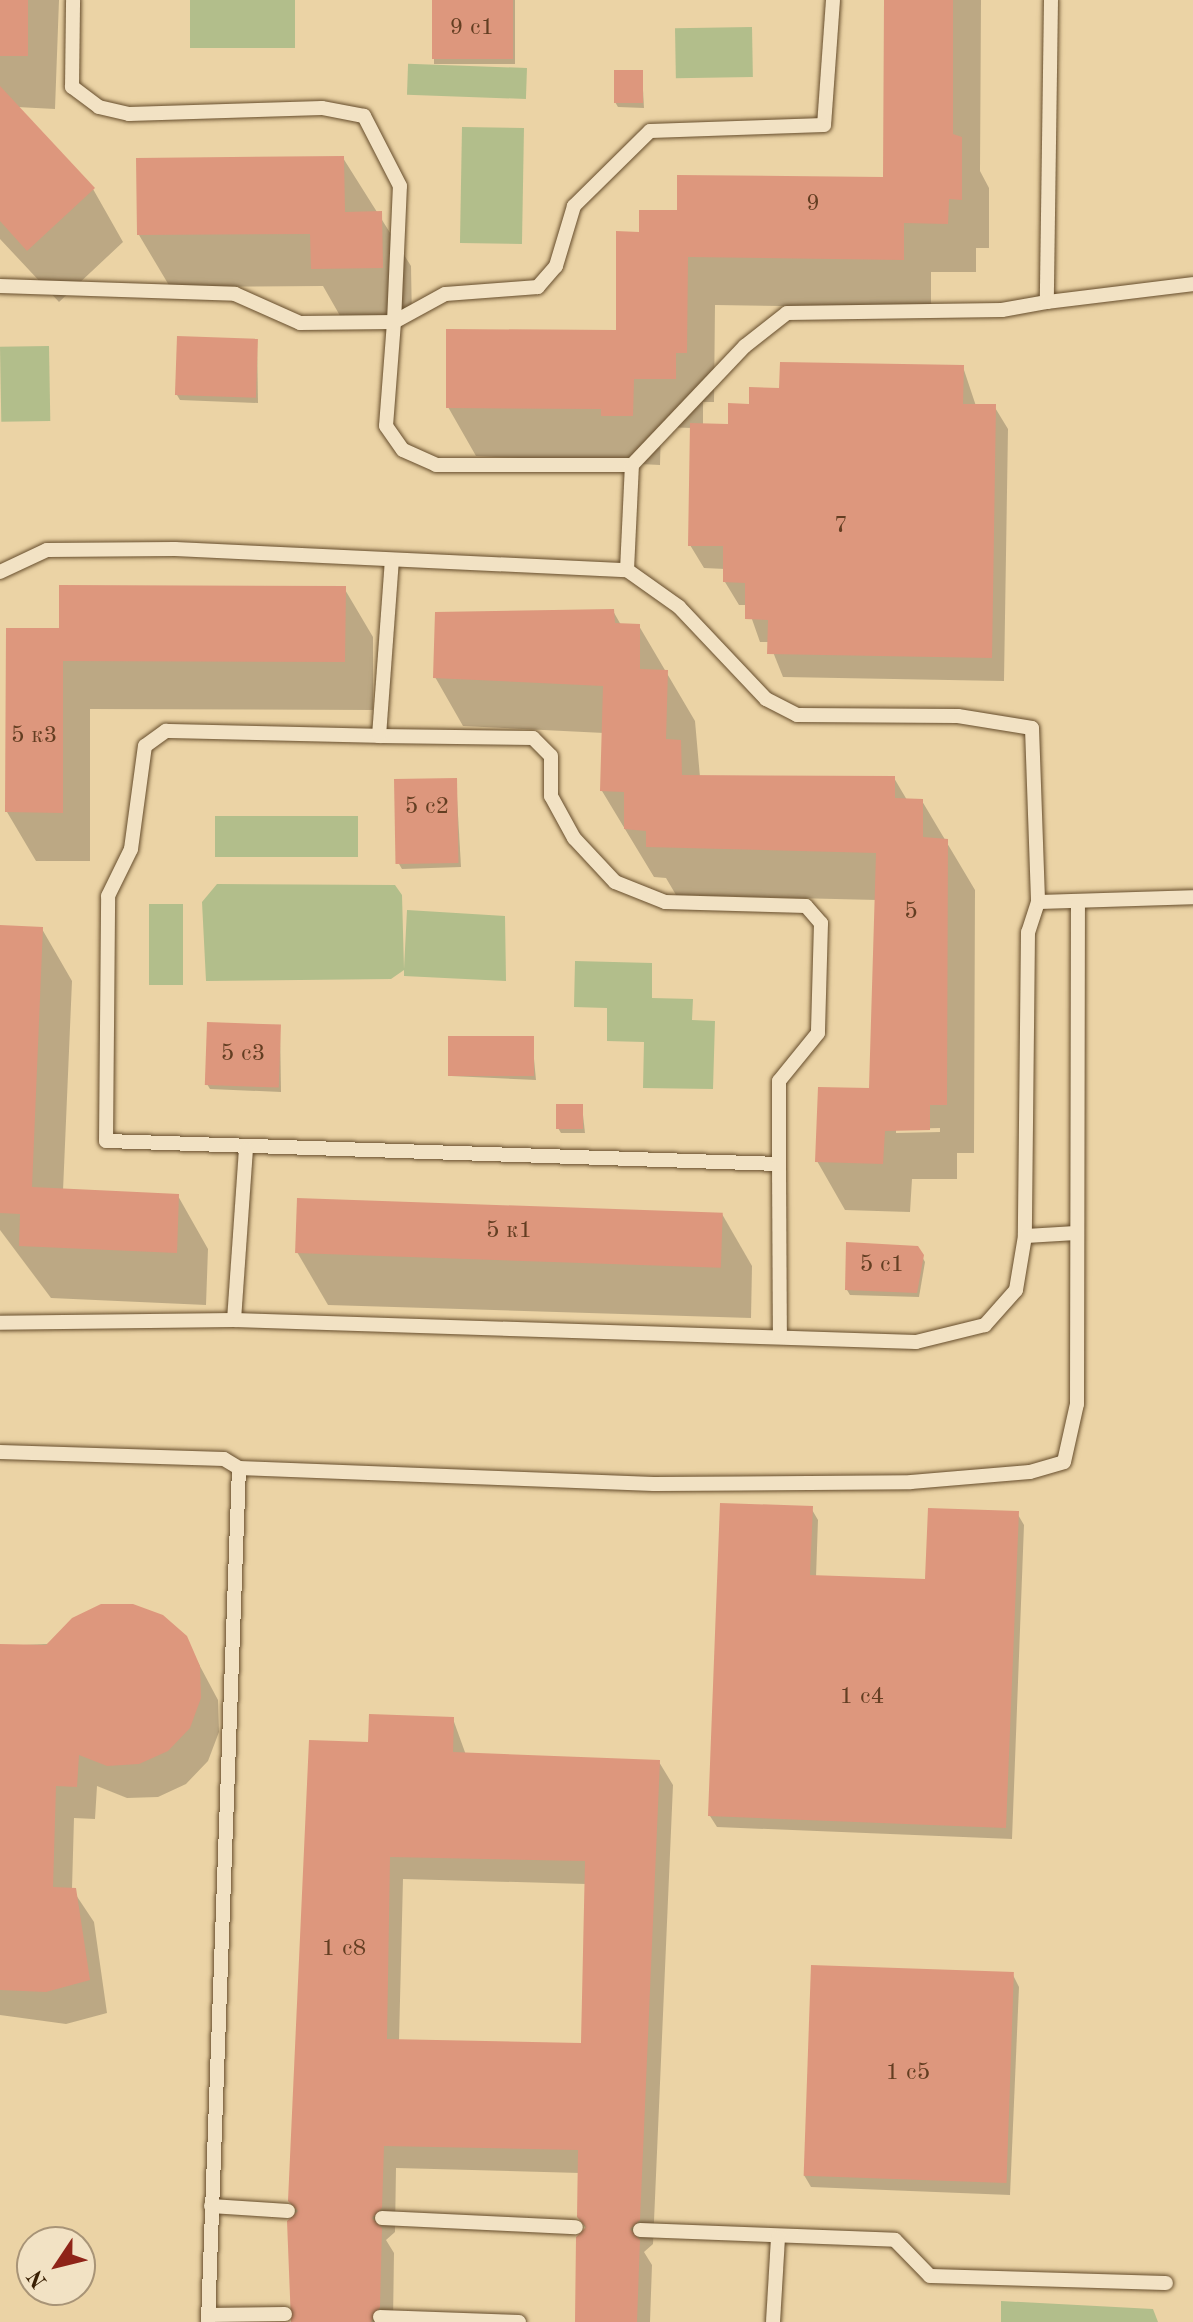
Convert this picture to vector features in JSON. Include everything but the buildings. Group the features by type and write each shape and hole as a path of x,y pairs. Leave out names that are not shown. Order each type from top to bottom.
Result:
{"lane":[{"path":"73,0 72,87 99,107 129,114 322,108 364,116 400,186 386,426 403,450 436,465 632,465"},
{"path":"0,286 235,294 300,323 394,322 445,294 538,287 556,266 574,206 650,131 824,125 833,0"},
{"path":"1047,302 1051,0"},
{"path":"627,570 632,465 745,346 787,313 1002,310 1193,284"},
{"path":"0,572 47,550 627,570 679,607 766,699 797,715 958,716 1032,728 1038,902 1028,932 1025,1236 1016,1290 985,1325 916,1342 234,1320 0,1323"},
{"path":"379,736 392,561"},
{"path":"779,1164 246,1149 106,1141 108,896 131,849 145,746 166,731 533,738 551,756 551,796 574,838 615,882 665,902 806,906 821,923 818,1033 779,1081 780,1337"},
{"path":"1038,902 1078,904 1193,897"},
{"path":"0,1452 224,1459 239,1468 654,1484 911,1482 1030,1472 1064,1462 1072,1436 1077,1233 1078,904"},
{"path":"234,1320 246,1149"},
{"path":"1025,1236 1077,1233"},
{"path":"239,1468 208,2318 285,2314"},
{"path":"211,2206 288,2211"},
{"path":"382,2218 576,2227"},
{"path":"640,2230 895,2240 930,2276 1166,2283"},
{"path":"773,2322 778,2237"},
{"path":"380,2317 519,2322"}],"green space":[{"path":"190,0 295,0 295,48 190,48"},
{"path":"752,27 753,77 676,78 675,28"},
{"path":"408,64 527,68 526,99 407,95"},
{"path":"462,127 524,128 522,244 460,243"},
{"path":"49,346 50,421 1,422 0,347"},
{"path":"215,816 358,816 358,857 215,857"},
{"path":"217,884 395,885 402,895 404,969 407,910 505,916 506,981 404,976 404,970 391,979 206,981 202,902"},
{"path":"149,904 183,904 183,985 149,985"},
{"path":"575,961 652,963 652,998 693,999 692,1020 715,1021 713,1089 643,1088 644,1042 607,1041 607,1008 574,1007"},
{"path":"1001,2301 1153,2309 1158,2322 1001,2322"}]}
